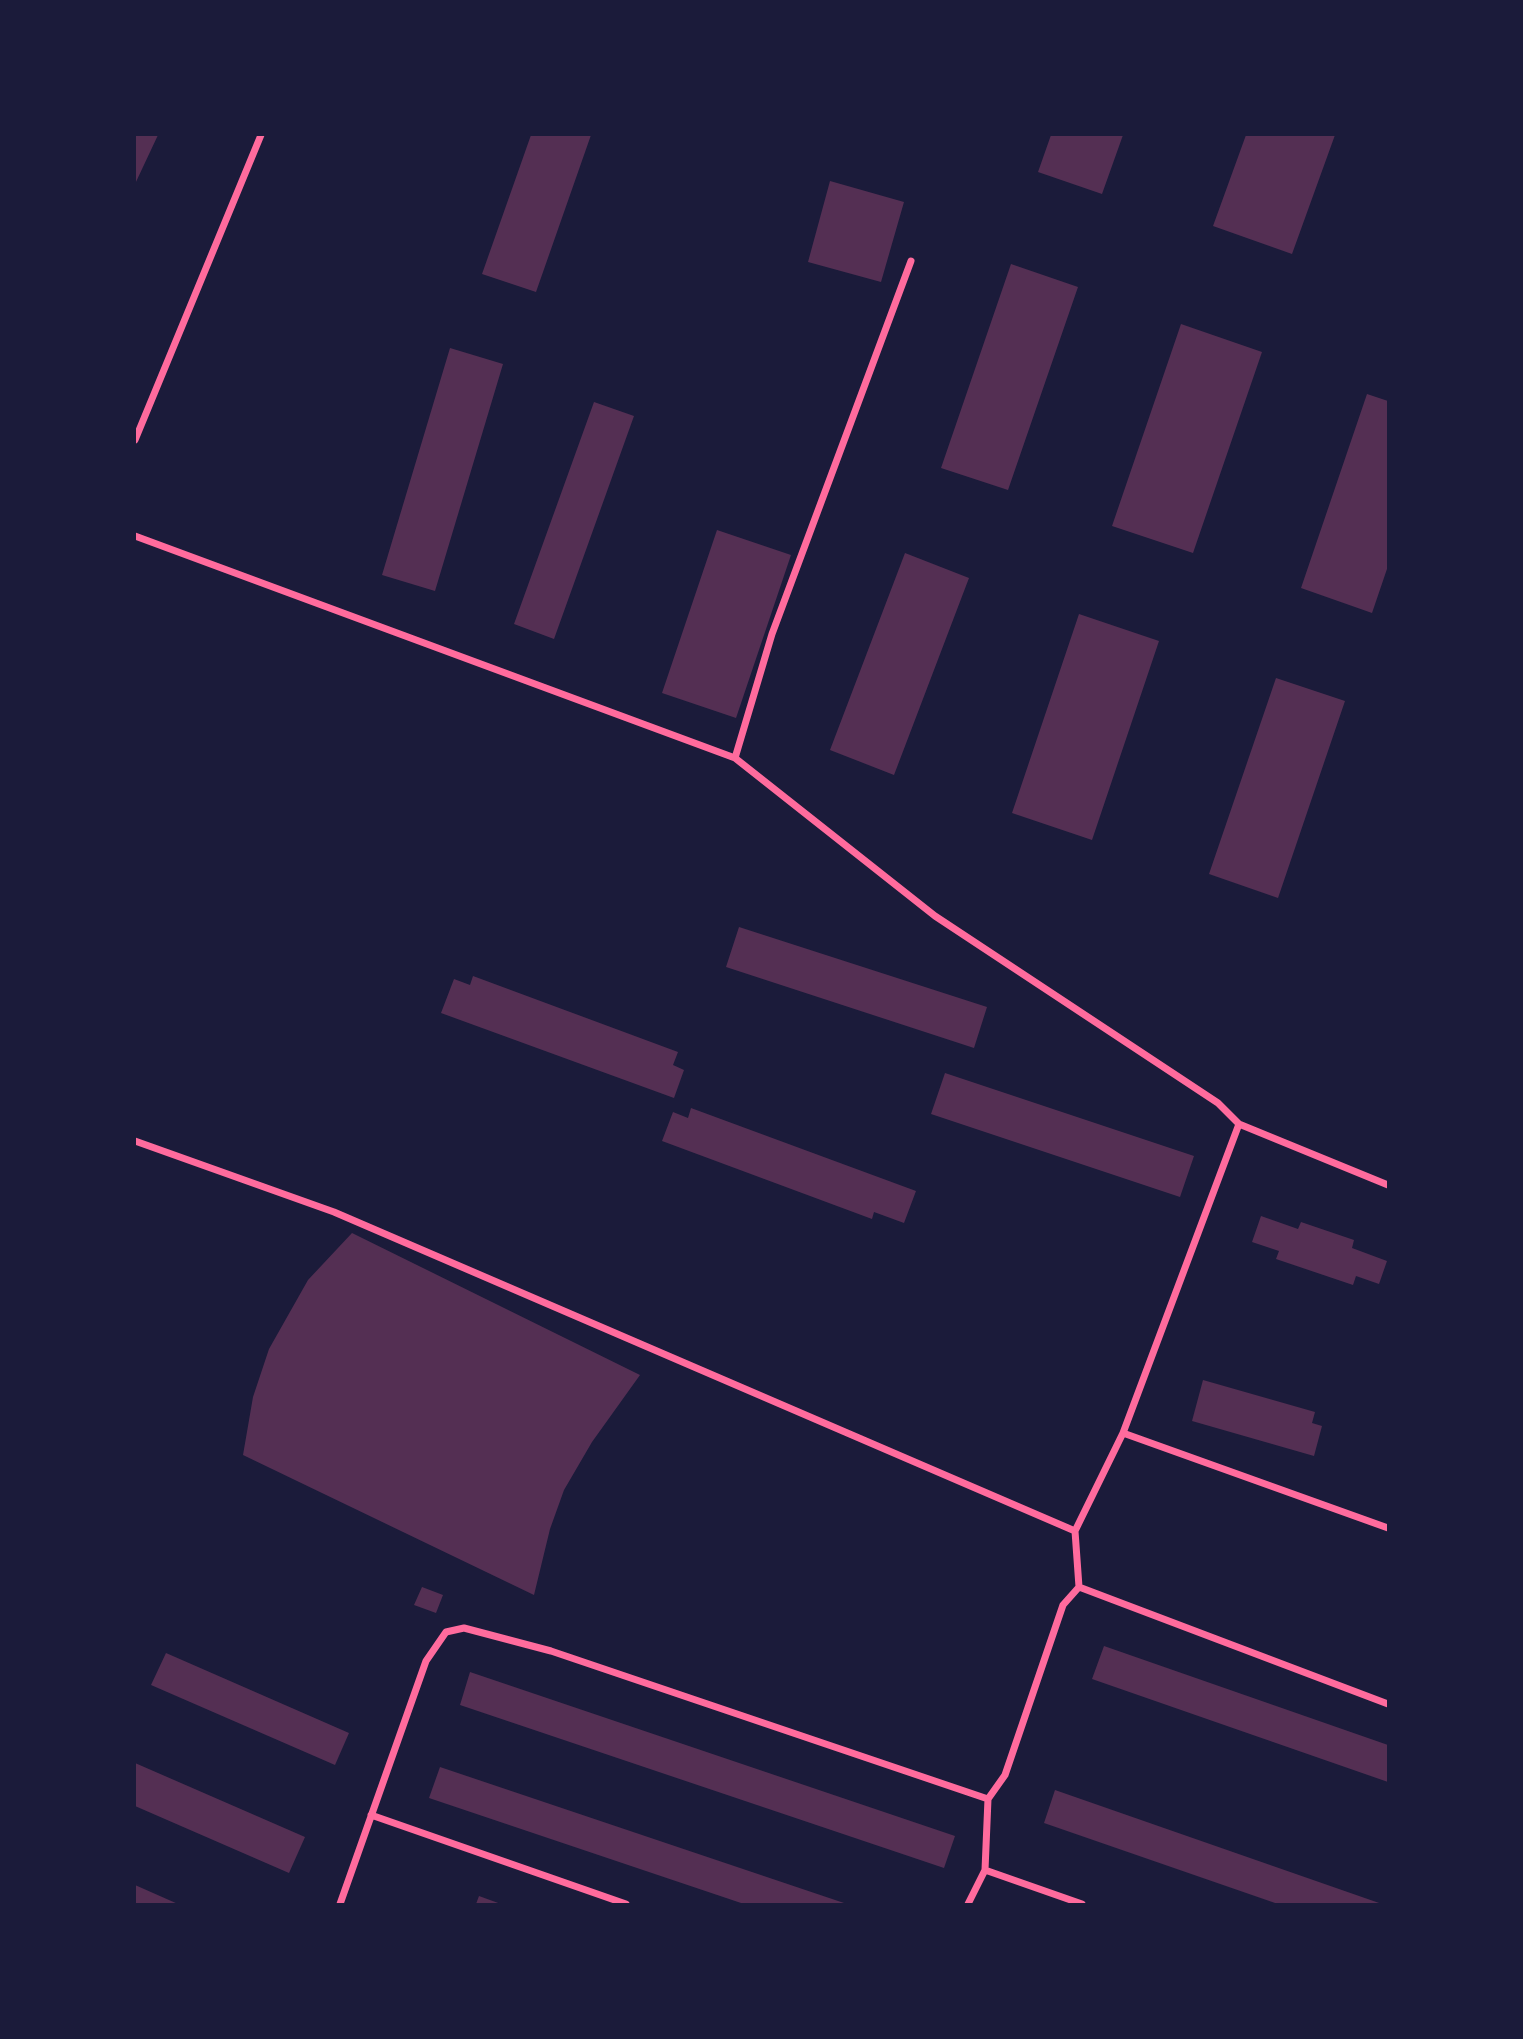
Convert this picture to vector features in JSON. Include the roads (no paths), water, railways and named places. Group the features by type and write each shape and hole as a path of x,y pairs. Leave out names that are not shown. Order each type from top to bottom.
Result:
{"street":[{"path":"135,440 261,135"},
{"path":"735,758 772,634 911,261"},
{"path":"135,536 735,758 935,916 1218,1103 1239,1124 1388,1185"},
{"path":"968,1904 985,1870 988,1798 1005,1775 1063,1605 1079,1587 1075,1531 1123,1433 1239,1124"},
{"path":"135,1141 334,1212 1075,1531"},
{"path":"1123,1433 1388,1528"},
{"path":"1079,1587 1388,1704"},
{"path":"340,1904 426,1661 446,1632 464,1628 551,1651 988,1798"},
{"path":"371,1815 625,1904"},
{"path":"985,1870 1082,1904"}]}
